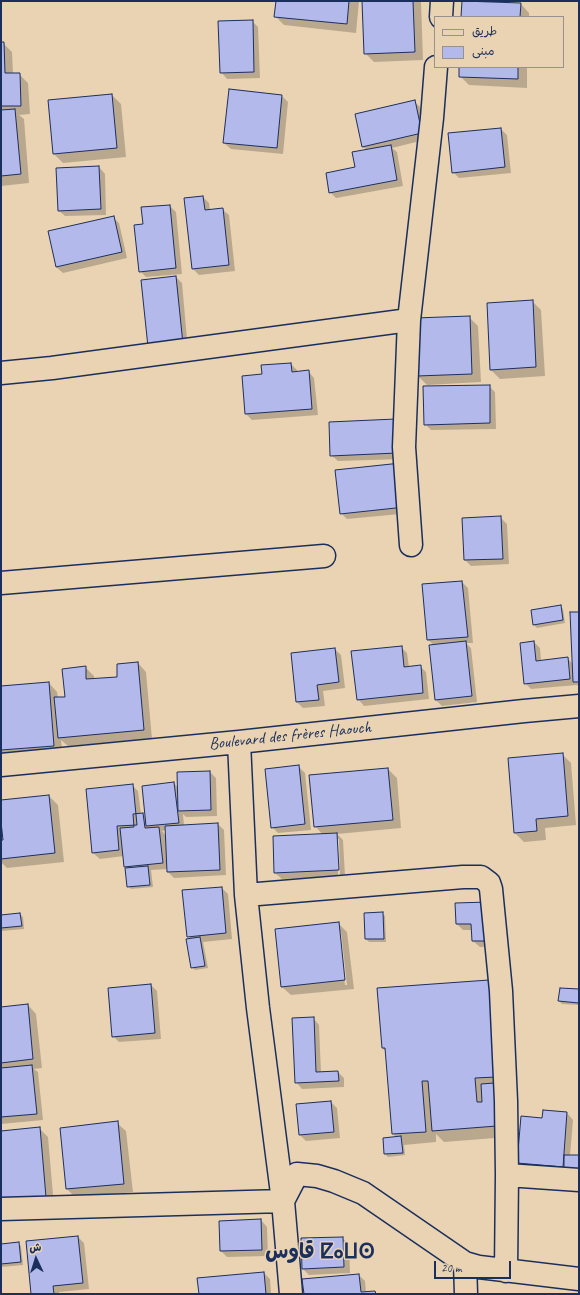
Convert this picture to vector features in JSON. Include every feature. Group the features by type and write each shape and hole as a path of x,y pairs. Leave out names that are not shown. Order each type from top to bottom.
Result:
{"street":[{"path":"441,16 442,1"},
{"path":"411,545 404,447 409,320 432,118 436,68"},
{"path":"1,373 52,368 409,320"},
{"path":"1,583 324,556"},
{"name":"Boulevard des frères Haouch","path":"1,765 239,742 579,706"},
{"path":"239,742 246,895 258,1008 283,1201 291,1294"},
{"path":"246,895 463,877 481,877 487,880 491,889 501,991 506,1101 506,1271"},
{"path":"283,1201 297,1174 318,1176 363,1193 465,1263 478,1267 506,1271 579,1279"},
{"path":"507,1175 579,1180"},
{"path":"1,1209 283,1201"},
{"path":"465,1263 466,1294"}],"building":[{"path":"276,1 349,1 347,24 274,17"},
{"path":"362,1 413,1 415,52 364,54"},
{"path":"462,1 521,3 520,16 461,16"},
{"path":"253,20 254,72 220,73 218,21"},
{"path":"1,42 4,42 5,73 20,73 21,106 1,106"},
{"path":"459,68 518,68 518,79 459,77"},
{"path":"229,89 282,95 277,148 223,143"},
{"path":"112,94 117,148 53,154 48,100"},
{"path":"415,100 422,133 362,147 355,114"},
{"path":"15,109 21,174 1,176 1,110"},
{"path":"501,128 505,167 452,173 448,133"},
{"path":"391,145 397,180 329,193 326,173 355,167 352,152"},
{"path":"99,166 101,209 58,211 56,168"},
{"path":"203,196 205,210 223,208 229,265 192,269 184,198"},
{"path":"170,205 176,268 139,272 134,225 143,224 141,207"},
{"path":"114,216 122,252 56,267 48,231"},
{"path":"176,276 183,344 148,347 141,280"},
{"path":"533,300 536,367 490,370 487,303"},
{"path":"470,316 472,374 417,376 415,318"},
{"path":"291,363 292,372 309,370 312,409 245,414 242,376 262,374 261,365"},
{"path":"490,385 490,423 424,425 423,386"},
{"path":"396,419 397,453 330,456 329,422"},
{"path":"401,463 405,507 340,514 335,470"},
{"path":"501,516 503,559 464,560 462,518"},
{"path":"462,581 468,637 427,640 422,584"},
{"path":"561,605 563,620 533,625 531,610"},
{"path":"570,612 579,612 579,682 573,682"},
{"path":"466,641 472,696 435,700 429,645"},
{"path":"534,641 536,661 568,657 570,679 524,684 520,643"},
{"path":"402,646 404,667 421,665 423,693 357,700 351,651"},
{"path":"335,648 339,682 317,685 319,700 296,702 291,653"},
{"path":"138,662 144,730 58,738 54,697 65,697 62,669 86,666 86,679 117,677 117,664"},
{"path":"49,682 54,746 1,750 1,686"},
{"path":"563,753 568,816 536,819 537,831 514,833 508,758"},
{"path":"299,765 305,824 271,828 265,769"},
{"path":"388,768 393,820 314,827 309,775"},
{"path":"210,771 211,810 178,811 177,772"},
{"path":"174,782 179,823 146,826 142,786"},
{"path":"133,784 137,825 117,826 119,850 92,853 86,789"},
{"path":"49,795 55,853 1,859 1,840 3,840 1,800"},
{"path":"143,813 145,828 159,827 163,863 124,867 120,828 134,827 133,814"},
{"path":"218,823 220,870 167,872 165,826"},
{"path":"337,833 339,870 274,873 273,836"},
{"path":"148,866 150,885 127,887 125,868"},
{"path":"222,887 226,933 187,937 182,890"},
{"path":"489,902 491,941 472,941 471,924 456,924 455,903"},
{"path":"383,912 384,939 365,939 364,913"},
{"path":"20,913 22,926 1,928 1,915"},
{"path":"339,922 345,980 281,987 275,929"},
{"path":"200,937 205,966 191,968 186,939"},
{"path":"489,980 496,1077 475,1078 477,1102 482,1102 481,1084 494,1083 497,1126 432,1131 428,1081 422,1081 426,1132 392,1134 385,1048 382,1048 377,988"},
{"path":"151,984 155,1033 112,1037 108,988"},
{"path":"560,988 579,989 579,1003 558,1001"},
{"path":"28,1004 33,1059 1,1063 1,1007"},
{"path":"314,1017 316,1072 338,1071 339,1081 295,1083 292,1018"},
{"path":"32,1065 37,1114 1,1117 1,1068"},
{"path":"331,1101 334,1132 299,1135 296,1104"},
{"path":"543,1110 567,1112 563,1167 517,1163 521,1116 542,1118"},
{"path":"118,1121 124,1184 66,1189 60,1128"},
{"path":"40,1127 46,1197 1,1201 1,1131"},
{"path":"401,1136 403,1153 384,1154 383,1138"},
{"path":"564,1155 579,1155 579,1174 564,1173"},
{"path":"261,1219 262,1250 220,1251 219,1221"},
{"path":"78,1236 83,1283 53,1286 54,1294 31,1294 26,1241"},
{"path":"343,1237 344,1267 302,1269 301,1238"},
{"path":"19,1242 21,1262 1,1264 1,1244"},
{"path":"264,1272 266,1294 199,1294 197,1278"},
{"path":"359,1274 361,1292 375,1291 376,1294 304,1294 302,1279"}],"district":[{"name":"قاوس ⵇⴰⵡⵙ","path":"320,1252"}]}
